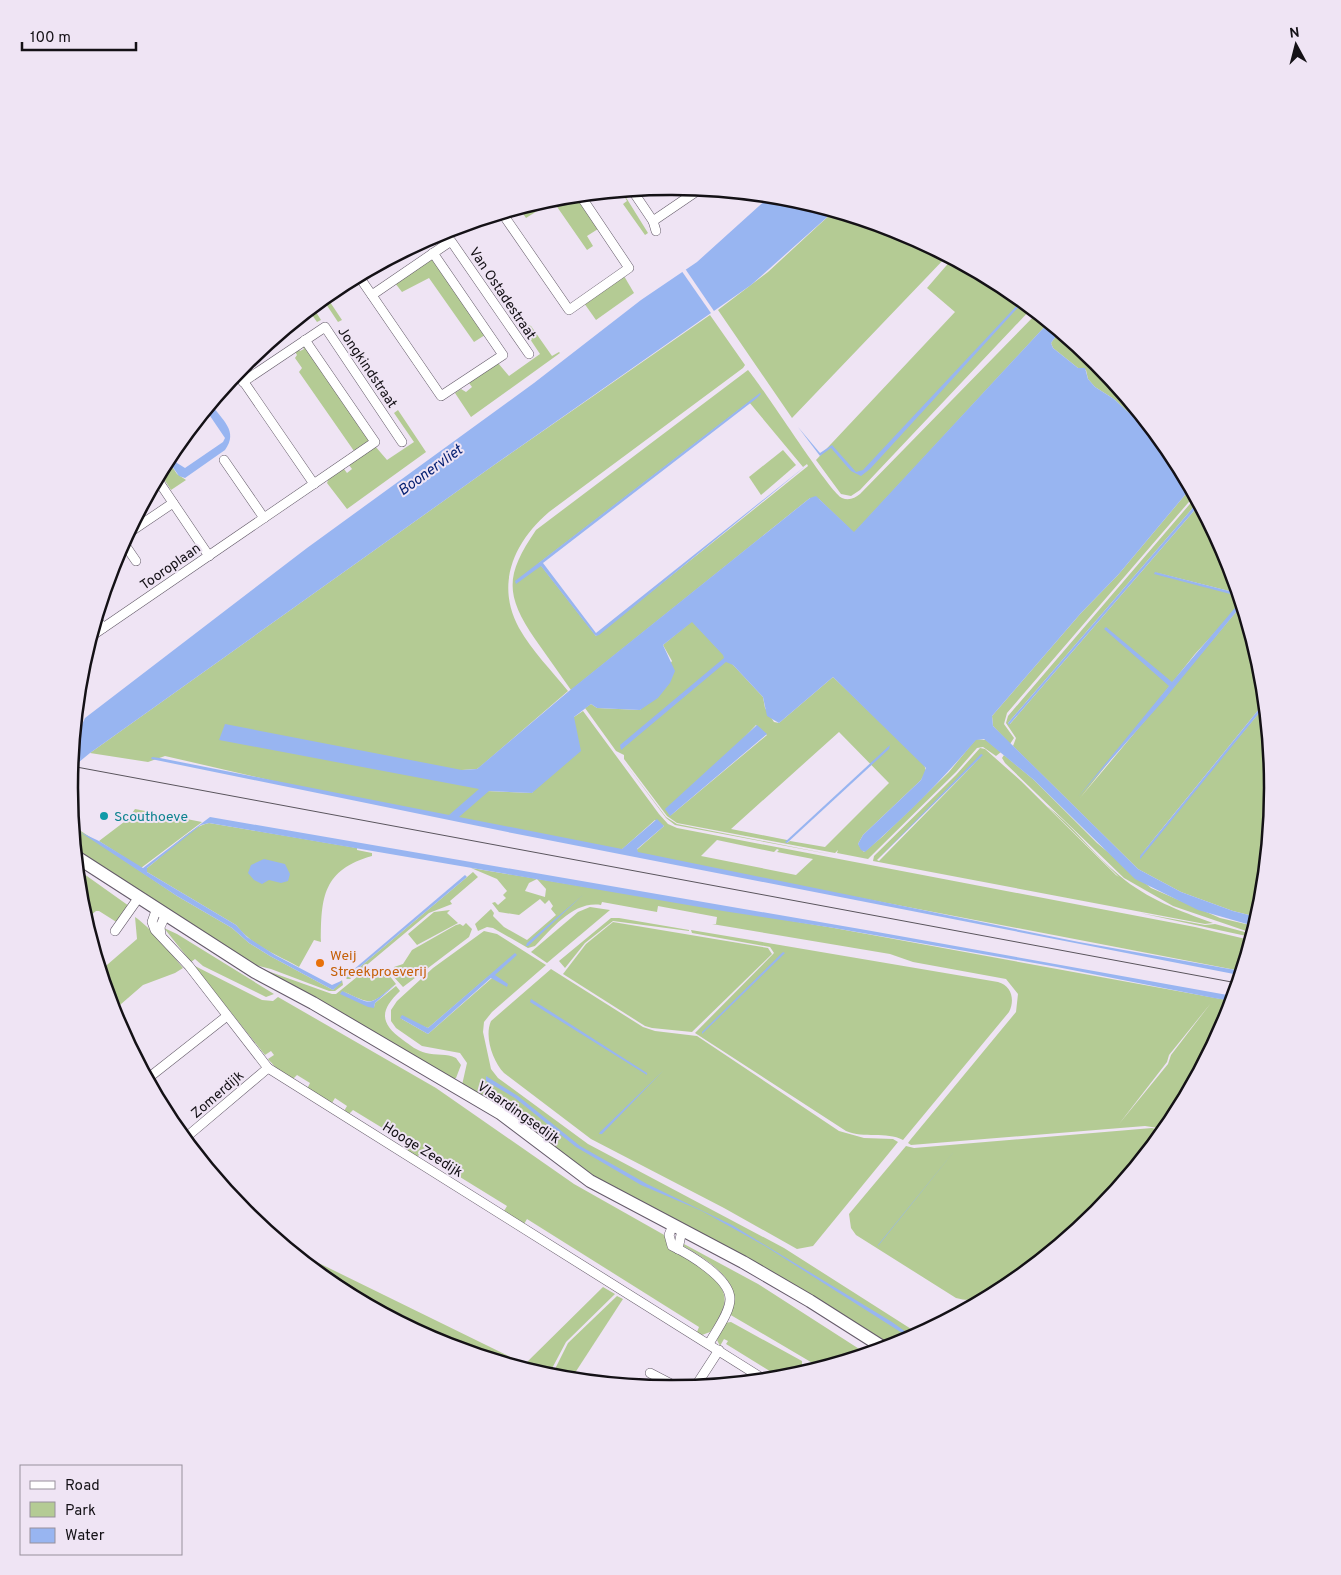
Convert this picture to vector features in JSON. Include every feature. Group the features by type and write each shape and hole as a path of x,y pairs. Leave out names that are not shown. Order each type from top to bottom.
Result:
{"street":[{"path":"636,196 653,221 656,231"},
{"path":"653,221 690,196"},
{"path":"506,218 569,310 629,268 584,201"},
{"name":"Van Ostadestraat","path":"372,295 451,241 528,354"},
{"path":"362,281 441,396 503,355 433,253"},
{"name":"Jongkindstraat","path":"243,382 324,326 402,442"},
{"name":"Tooroplaan","path":"99,631 375,442 305,340"},
{"path":"241,379 314,484"},
{"path":"224,460 264,518"},
{"path":"161,485 209,556"},
{"path":"138,526 173,503"},
{"path":"128,549 136,561"},
{"name":"Vlaardingsedijk","path":"83,860 255,972 313,1003 500,1114 590,1181 678,1227 810,1301 876,1343"},
{"path":"115,931 139,897"},
{"name":"Hooge Zeedijk","path":"162,911 161,934 268,1068 756,1374"},
{"path":"152,1075 227,1016"},
{"name":"Zomerdijk","path":"190,1134 268,1068"},
{"path":"678,1227 678,1248 711,1271 727,1288 730,1299 709,1344"},
{"path":"700,1379 719,1350"},
{"path":"650,1373 664,1380"}],"green space":[{"path":"624,197 648,233 645,235 623,204 627,201"},
{"path":"581,202 598,229 587,236 593,246 587,250 556,206"},
{"path":"539,210 526,218 523,214"},
{"path":"828,216 897,240 942,261 792,418 718,310 768,272"},
{"path":"432,257 485,335 474,342 429,278 402,292 395,283"},
{"path":"948,264 1000,294 1027,314 860,490 851,496 841,494 816,460 955,312 927,288"},
{"path":"624,276 634,293 596,320 584,303"},
{"path":"330,302 342,320 338,322 327,305"},
{"path":"316,312 321,320 317,322 312,315"},
{"path":"710,315 745,365 743,368 549,512 526,537 518,550 509,580 512,612 519,628 530,645 568,691 477,769 462,770 486,791 532,793 574,717 583,711 659,814 668,824 677,828 1195,927 1244,938 1234,970 632,854 664,826 655,820 620,851 326,793 165,756 148,762 90,753 494,465","holes":["717,840 774,852 777,849 779,850 777,852 813,859 796,875 701,856"]},
{"path":"1032,318 1044,328 854,533 819,499 810,498 571,690 535,639 518,609 514,596 514,572 526,545 536,530 748,370 811,461 835,492 842,498 854,498","holes":["749,402 803,467 807,464 808,466 596,636 539,563"]},
{"path":"518,321 531,326 552,356 560,353 471,417 455,393 461,389 466,392 472,387 469,383 498,363 509,376 540,354"},
{"path":"1055,337 1090,368 1131,415 1114,399 1095,387 1088,379 1086,370 1078,368 1053,348 1051,343"},
{"path":"302,346 306,347 370,441 354,451 299,372 302,368 295,358 297,355 294,350 298,348 300,351 304,349"},
{"path":"398,410 426,452 347,509 327,483 329,478 344,469 347,473 352,469 349,465 375,446 387,460 414,442 394,413"},
{"path":"783,450 796,465 761,495 749,477"},
{"path":"172,466 177,474 186,480 171,490 164,479"},
{"path":"1186,494 1189,501 1007,713 1004,724 1014,738 1010,744 993,726 992,716 1081,613 1118,575"},
{"path":"1190,503 1193,508 1008,723 1010,724 1194,510 1230,591 1154,572 1230,593 1236,610 1195,654 1080,798 1236,612 1252,672 1258,710 1139,857 1258,714 1264,788 1258,865 1249,915 1181,892 1138,869 1013,746 1016,738 1006,723 1008,716"},
{"path":"692,621 763,697 765,708 774,722 779,723 833,677 924,764 926,771 921,780 863,835 858,844 864,852 949,772 976,739 986,740 1001,752 996,756 983,747 977,748 956,772 868,859 837,853 838,850 835,853 677,823 667,816 624,759 624,755 616,751 585,708 591,704 597,708 640,710 672,661 663,645","holes":["756,725 767,735 670,816","839,732 889,783 825,847 790,841 787,843 787,840 731,829"]},
{"path":"980,748 985,749 1021,781 1116,875 1119,877 1047,806 1101,859 1130,884 1164,904 1213,923 1205,924 873,861 874,856 956,775","holes":["981,757 879,861 877,860"]},
{"path":"1004,755 1034,780 1097,843 1151,888 1220,918 1247,924 1245,931 1173,906 1124,878 1002,758"},
{"path":"622,759 666,817 677,824 834,855 675,825 666,818"},
{"path":"135,809 202,822 141,868 99,841 128,819"},
{"path":"209,823 357,848 357,850 372,853 372,856 343,869 334,877 324,899 321,942 314,940 299,967 257,944 236,925 147,872 147,868 185,836"},
{"path":"79,830 177,896 232,928 249,943 270,956 333,990 342,980 343,985 335,991 329,991 271,969 247,963 82,856"},
{"path":"471,868 834,928 1224,999 1202,1050 1184,1084 1156,1128 1145,1126 911,1145 908,1143 911,1139 1016,1012 1018,994 1006,979 913,962 890,954 712,924 716,924 717,917 658,906 657,912 602,902 601,905 581,907 573,911 556,924 535,946 528,948 493,928 487,927 478,931 475,924 491,909 494,913 493,916 504,927 527,940 556,915 551,909 553,906 549,900 545,904 540,899 519,915 499,912 492,903 495,902 498,905 506,898 503,895 507,891 497,879","holes":["537,879 546,889 545,897 525,891 529,883","1211,1003 1171,1055 1168,1064 1119,1124 1167,1062 1169,1055"]},
{"path":"473,872 478,877 450,901 452,904 429,913 350,979 345,977 348,977"},
{"path":"84,874 129,906 118,923 96,911 92,914"},
{"path":"590,907 610,910 547,963 531,952 578,912"},
{"path":"450,910 447,913 458,923 417,945 408,934 434,912"},
{"path":"1140,913 1205,925 1215,924 1245,932 1244,936"},
{"path":"135,917 154,934 183,968 143,985 120,1005 106,966 137,939"},
{"path":"611,918 689,931 613,921 585,943 565,968 559,961"},
{"path":"613,922 768,948 772,954 692,1032 652,1028 645,1026 563,974 586,944"},
{"path":"466,923 472,929 469,937 403,987 393,976 394,967 403,964 412,950 456,925 460,924 463,926"},
{"path":"164,928 177,934 274,994 266,997 203,966 195,959 191,962"},
{"path":"691,930 998,982 1009,990 1012,1003 1009,1012 903,1140 889,1136 860,1135 846,1131 695,1033 774,953 770,947 692,933"},
{"path":"484,931 497,934 546,965 492,1012 484,1022 483,1032 491,1069 498,1078 588,1144 784,1248 911,1329 879,1342 588,1173 462,1085 467,1063 460,1053 422,1046 396,1028 391,1021 391,1010 397,1001 433,968","holes":["490,975 492,978 428,1034 400,1018 428,1028"]},
{"path":"193,965 262,1000 273,1001 278,997 436,1088 574,1184 666,1236 668,1248 697,1264 722,1288 725,1298 723,1308 710,1332 702,1335 697,1332 699,1327 527,1219 524,1224 504,1211 507,1206 421,1153 417,1157 404,1148 407,1143 353,1110 349,1114 344,1111 347,1106 335,1098 332,1103 307,1089 310,1083 297,1075 293,1079 277,1069 268,1059 274,1055 271,1051 265,1055"},
{"path":"368,968 377,977 388,968 391,973 389,975 396,984 371,1001 343,991 374,1007 375,1003 396,986 400,991 386,1010 386,1022 395,1034 414,1048 430,1054 456,1058 461,1065 456,1078 454,1079 262,969 336,994"},
{"path":"551,969 643,1027 655,1031 697,1036 839,1131 864,1138 893,1139 898,1142 813,1246 797,1249 724,1208 591,1139 504,1073 496,1062 489,1041 491,1021"},
{"path":"1155,1129 1090,1207 1031,1258 1000,1281 969,1300 956,1298 856,1235 851,1228 849,1214 906,1146 914,1148"},
{"path":"684,1244 758,1284 860,1349 812,1363 729,1314 734,1299 733,1290 729,1282 715,1267 683,1246"},
{"path":"313,1260 517,1360 480,1349 432,1330 372,1300 341,1281"},
{"path":"603,1287 615,1294 566,1342 552,1368 527,1362"},
{"path":"617,1296 623,1299 575,1372 555,1369 568,1343"},
{"path":"731,1322 802,1361 802,1365 770,1371 726,1344 728,1341 724,1339 720,1346 717,1340 724,1323"}],"water":[{"name":"Boonervliet","path":"763,202 828,216 751,285 494,465 79,763 81,726 85,718 307,548 534,383 641,300 697,262"},
{"path":"1016,306 1018,307 870,469 861,476 851,471 831,448 820,456 798,427 820,453 832,445 856,472 863,470"},
{"path":"1044,328 1055,337 1051,343 1053,348 1078,368 1085,368 1088,379 1095,387 1114,399 1130,414 1164,458 1186,494 1118,575 1081,613 992,716 993,726 1138,869 1181,892 1249,915 1247,924 1198,910 1135,879 1034,780 984,739 976,740 909,812 865,852 861,850 858,844 863,835 921,780 926,768 833,677 779,723 767,716 763,697 733,665 726,662 621,750 620,745 724,658 692,622 663,645 675,671 670,683 658,698 640,710 597,708 591,704 574,717 581,751 532,793 489,791 459,817 622,849 657,819 664,826 637,849 638,852 1079,942 1234,970 1233,974 512,833 151,759 152,757 160,758 449,815 479,789 219,740 225,724 462,770 477,769 569,691 810,498 816,496 854,532"},
{"path":"760,393 757,398 543,563 596,633 808,464 599,635 596,636 594,634 541,566 516,584 515,581"},
{"path":"215,409 230,431 229,443 225,450 185,478 179,476 172,466 175,461 185,468 223,442 225,438 210,415"},
{"path":"1193,508 1194,510 1009,725 1008,723"},
{"path":"1155,572 1230,591 1231,594 1154,574"},
{"path":"1235,608 1236,612 1163,701 1078,797 1169,686 1104,629 1106,627 1172,682"},
{"path":"1258,710 1258,714 1140,859 1140,856"},
{"path":"757,725 767,734 670,816 665,809"},
{"path":"890,745 889,749 787,843 785,842"},
{"path":"981,754 983,755 877,860"},
{"path":"210,817 866,930 1226,995 1224,1000 1214,998 1057,967 834,928 723,911 209,823 201,825 147,868 147,872 236,925 247,937 275,955 332,985 342,982 333,990 249,943 232,928 177,896 80,832 99,841 143,868"},
{"path":"264,859 285,864 290,874 288,881 281,883 269,880 262,884 254,880 248,873 251,865"},
{"path":"465,875 467,877 348,977 346,976"},
{"path":"583,895 528,946 526,946 527,943"},
{"path":"783,952 785,953 702,1034 702,1032"},
{"path":"515,953 517,955 495,975 508,984 507,987 491,978 428,1034 400,1018 402,1015 428,1028"},
{"path":"395,985 375,1003 374,1008 340,994 342,991 370,1001 380,997"},
{"path":"531,999 647,1073 647,1075 530,1002"},
{"path":"663,1071 602,1134 599,1134 600,1132"},
{"path":"486,1076 518,1096 580,1146 647,1184 732,1225 905,1331 902,1333 765,1246 702,1211 641,1185 576,1147 515,1098 486,1081"},
{"path":"956,1149 878,1246 878,1245"}],"pier":[{"path":"684,267 716,314 713,316 681,270"}],"tram line":[{"path":"79,767 1231,982"}],"place":[{"name":"Scouthoeve","path":"104,816"},
{"name":"Weij Streekproeverij","path":"320,963"}]}
